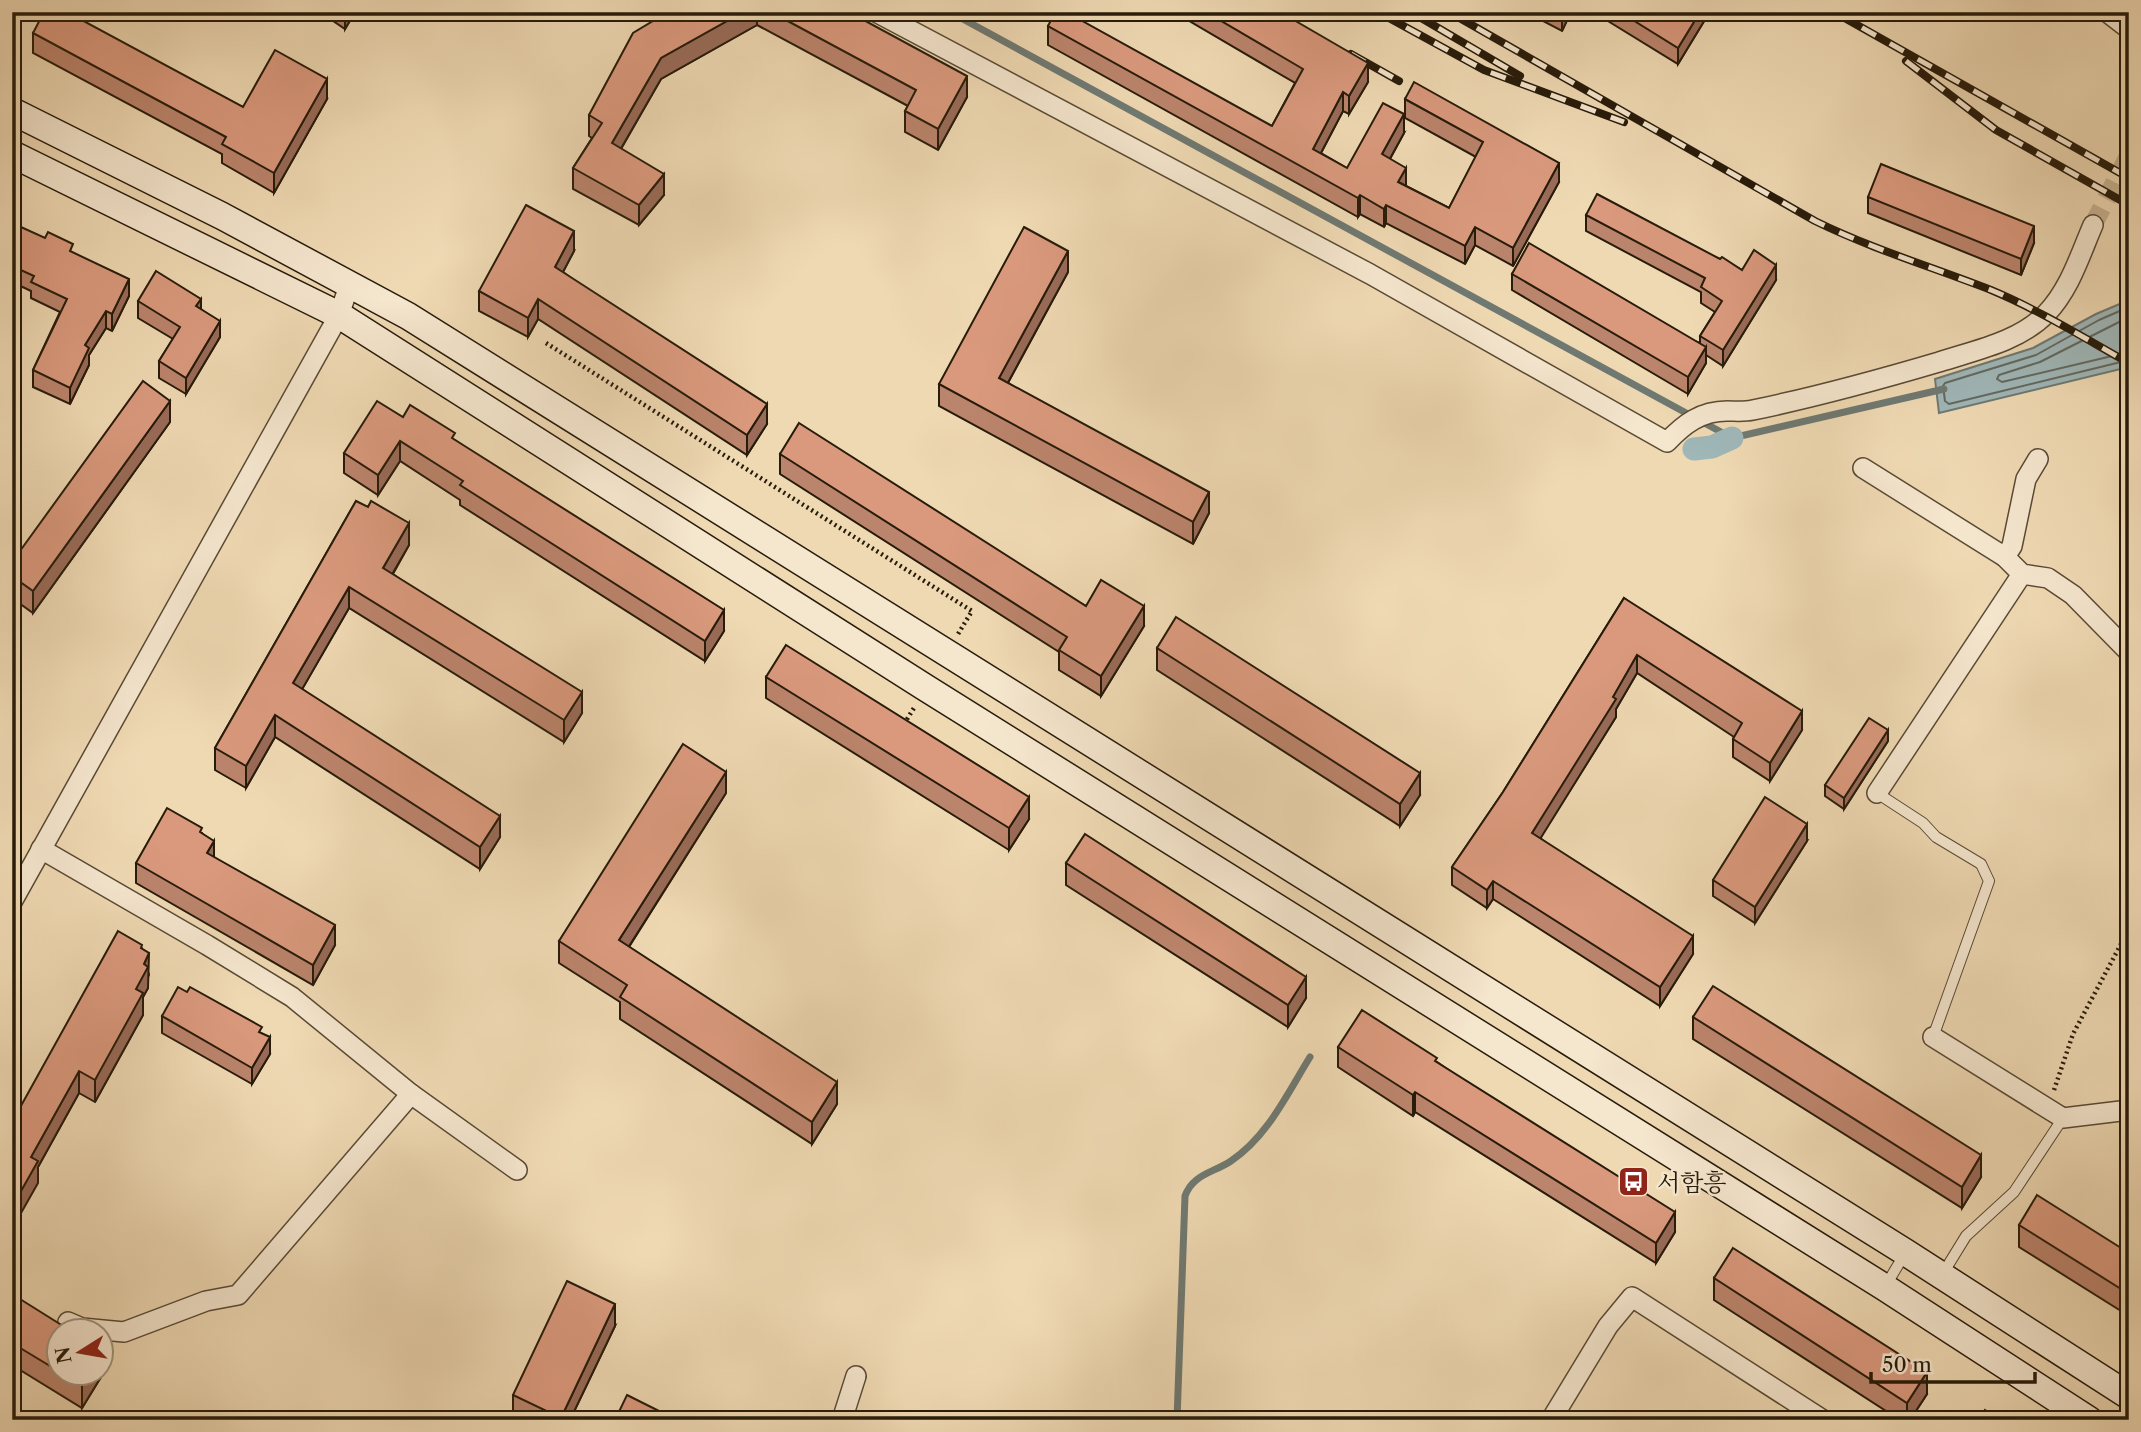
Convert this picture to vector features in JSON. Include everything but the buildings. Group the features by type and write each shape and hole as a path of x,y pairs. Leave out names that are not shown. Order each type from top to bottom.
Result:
{"main road":[{"path":"12,111 222,216 408,316 1905,1252 2129,1396"},
{"path":"12,155 339,315 938,695 1884,1287 2089,1420"}],"street":[{"path":"876,12 1370,274 1667,442 1681,427 1704,414 1751,411 1833,391 1904,373 2008,339 2043,316 2059,298 2093,225"},
{"path":"2108,12 2129,29"},
{"path":"12,902 339,315 350,283"},
{"path":"2005,557 2012,546 2026,479 2038,459"},
{"path":"1863,468 2005,557 2022,574 2048,578 2073,595 2129,652"},
{"path":"1877,793 2022,574"},
{"path":"41,849 207,944 292,997 411,1094 517,1170"},
{"path":"1933,1037 2056,1113 2129,1110"},
{"path":"116,1331 124,1332 206,1301 238,1295 411,1094"},
{"path":"1551,1420 1608,1326 1632,1297 1823,1420"},
{"path":"842,1420 856,1376"}],"lane":[{"path":"1877,793 1923,823 1936,837 1981,864 1989,881 1933,1037"},
{"path":"1941,1276 1966,1236 2014,1192 2056,1113"},
{"path":"1884,1287 1905,1252"}],"path":[{"path":"546,343 972,611"},
{"path":"2056,1113 2073,1034 2129,929"}],"water":[{"path":"2129,300 2129,367 1939,413 1935,379 2033,348 2096,314"}],"waterway":[{"path":"950,12 1732,438 1944,389"},
{"path":"1694,449 1712,447 1732,438"},
{"path":"1177,1420 1185,1196 1198,1178 1231,1161 1256,1139 1276,1114 1310,1057"}],"tunnel":[{"path":"2093,225 2129,155"}],"railway":[{"path":"1378,12 1484,70 1624,122"},
{"path":"1411,12 1520,76"},
{"path":"1449,12 1815,221 2009,298 2129,363"},
{"path":"1834,12 2129,178"},
{"path":"1351,54 1399,81"},
{"path":"1906,61 1996,130 2129,205"}],"place":[{"name":"서함흥","path":"1634,1182"}]}
